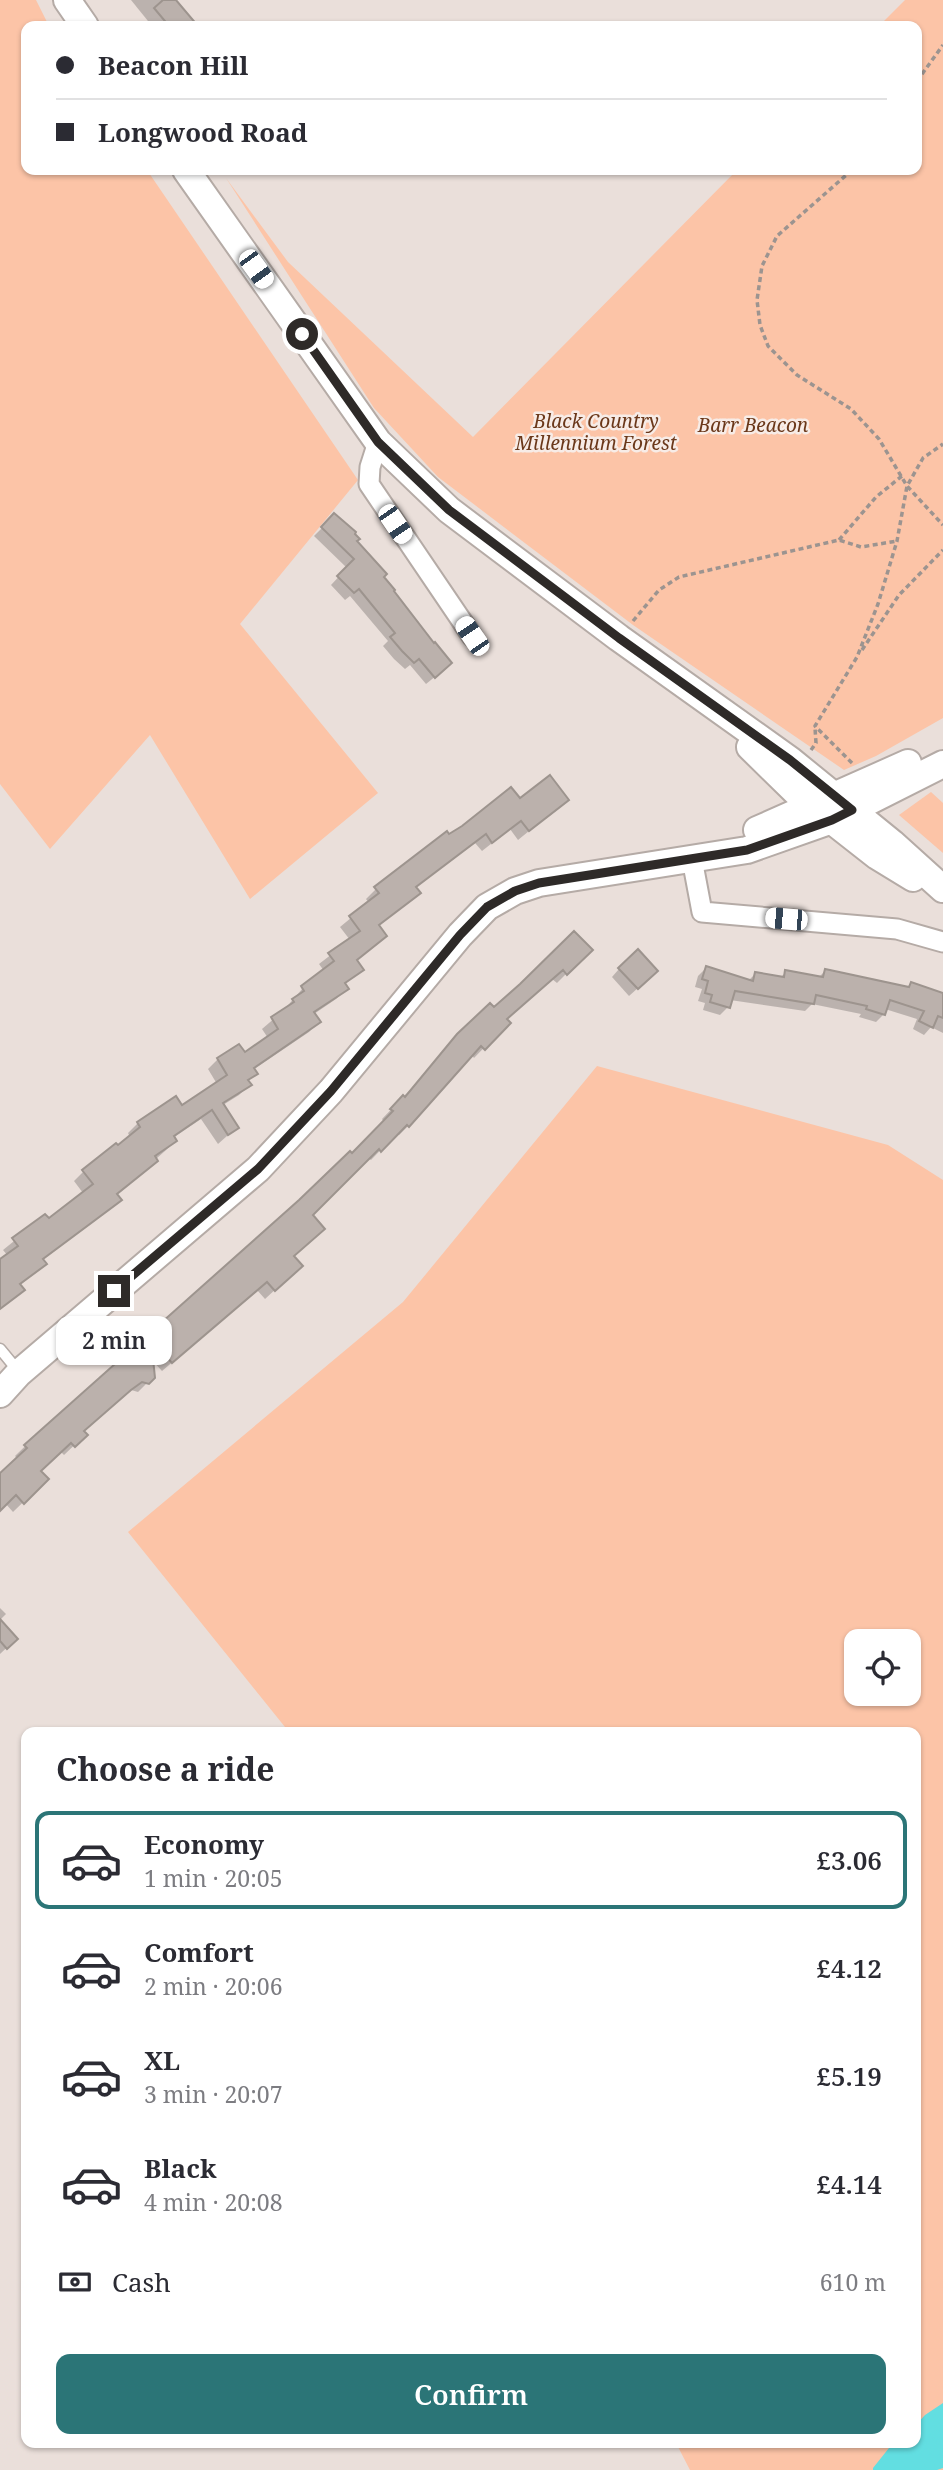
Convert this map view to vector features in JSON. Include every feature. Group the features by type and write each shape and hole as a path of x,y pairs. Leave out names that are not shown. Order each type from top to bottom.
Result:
{"main road":[{"path":"67,0 82,21"},
{"path":"190,175 378,442 449,510 619,638 790,760 877,856 943,896"},
{"path":"0,1394 19,1373 258,1169 331,1091 460,935 487,907 515,891 539,883 747,850 833,808 943,746"},
{"path":"833,808 943,764"},
{"path":"833,808 892,843 943,889"}],"street":[{"path":"378,442 370,467 369,484 472,636"},
{"path":"692,859 702,912 897,929 943,942"}],"lane":[{"path":"0,1349 19,1373"}],"path":[{"path":"922,74 943,45"},
{"path":"846,175 777,236 762,266 757,300 760,325 768,346 797,375 851,410 879,439 907,486 943,525"},
{"path":"857,657 878,604 897,541 907,486 923,458 943,444"},
{"path":"839,540 876,497 902,476"},
{"path":"619,638 659,590 679,577 839,540 861,547 897,541"},
{"path":"808,754 816,743 815,726 857,657 899,595 943,550"},
{"path":"815,726 853,764"}],"green space":[{"path":"0,0 36,0 46,21 21,21 21,175 150,175 358,480 240,624 378,793 250,899 150,735 50,849 0,784"},
{"name":"Barr Beacon","path":"905,0 943,0 943,718 876,756 844,770 633,625 438,477 374,408 226,178 288,262 473,437 732,175 922,175 922,21 884,21"},
{"path":"931,792 943,803 943,853 899,815"},
{"path":"597,1066 888,1145 943,1180 943,2470 690,2470 679,2448 921,2448 921,1727 285,1727 128,1532 403,1302"}],"water":[{"path":"943,2403 943,2468 873,2470 889,2448 921,2448 921,2419"}],"building":[{"path":"163,0 176,0 194,21 165,21 154,8"},
{"path":"334,513 356,532 360,539 357,541 387,574 384,577 394,591 452,663 435,678 419,659 414,663 390,637 395,633 359,589 354,593 337,576 354,559 321,527"},
{"path":"550,775 569,800 529,831 521,821 492,843 486,834 416,887 421,893 379,925 387,936 357,960 364,970 345,983 349,989 314,1012 321,1022 254,1068 258,1074 248,1080 252,1085 223,1103 239,1128 228,1135 212,1110 174,1136 177,1141 155,1156 158,1161 117,1194 122,1200 43,1259 47,1264 20,1284 25,1290 0,1309 0,1259 18,1246 12,1238 45,1214 49,1218 93,1184 82,1170 140,1127 137,1122 176,1096 182,1105 227,1075 217,1058 239,1044 245,1052 278,1029 271,1017 294,1002 292,999 304,991 301,986 334,961 328,953 360,931 349,916 379,893 374,887 447,831 449,834 462,826 511,787 520,798"},
{"path":"574,931 593,950 567,975 563,970 507,1019 511,1023 485,1050 481,1046 409,1127 407,1125 381,1152 379,1149 313,1215 325,1229 294,1256 303,1266 275,1291 267,1282 172,1363 151,1339 155,1378 149,1384 142,1382 131,1390 84,1431 88,1435 75,1447 71,1443 41,1471 49,1479 24,1504 16,1495 0,1511 0,1473 27,1448 24,1445 299,1200 350,1151 352,1153 393,1111 390,1109 403,1095 405,1097 457,1034 490,1003 494,1007"},
{"path":"638,949 658,971 638,989 618,968"},
{"path":"706,966 753,981 755,972 784,977 785,970 823,977 825,969 909,987 911,982 943,993 943,1018 938,1016 933,1028 919,1021 924,1011 890,1000 885,1015 866,1009 867,1006 816,995 814,1004 735,991 730,1008 710,1002 712,995 705,993 708,981 702,979"},
{"path":"0,1619 18,1639 7,1649 0,1641"}],"route":[{"path":"114,1291 258,1169 331,1091 460,935 487,907 515,891 539,883 747,850 832,820 852,810 790,760 619,638 449,510 378,442 302,334"}],"park label":[{"name":"Black Country Millennium Forest","path":"596,432"}]}
